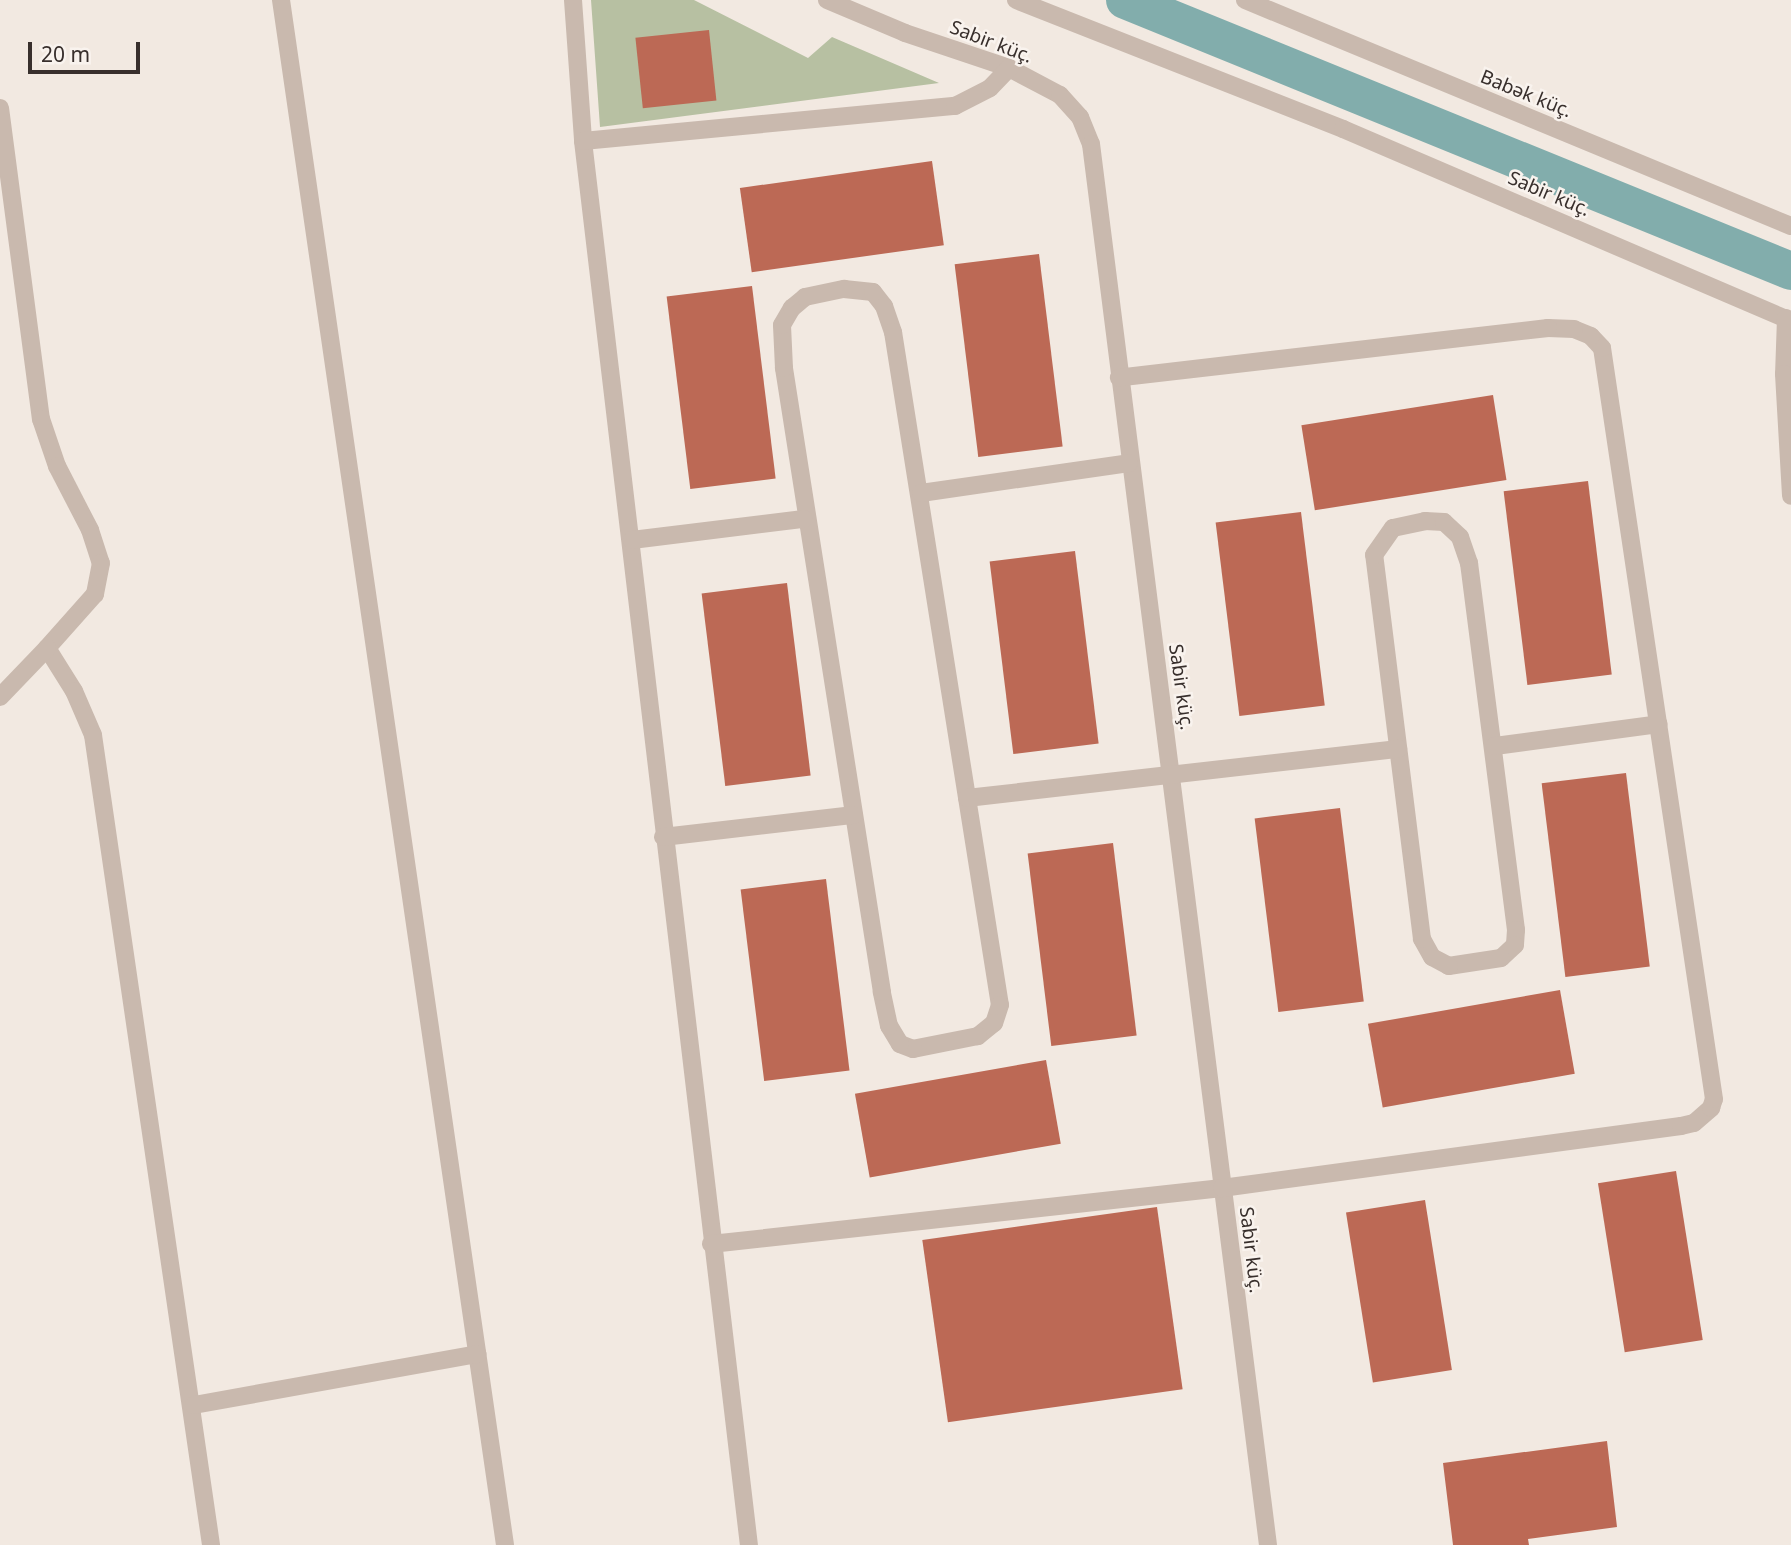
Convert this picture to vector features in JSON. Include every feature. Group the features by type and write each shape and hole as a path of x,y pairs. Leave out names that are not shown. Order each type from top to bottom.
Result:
{"street":[{"path":"281,0 505,1545"},
{"path":"573,0 583,141 632,540 663,837 711,1244 749,1545"},
{"name":"Sabir küç.","path":"827,0 1009,68 1060,94 1080,117 1091,144 1099,173 1129,463 1172,774 1268,1545"},
{"name":"Sabir küç.","path":"1016,0 1343,129 1788,320"},
{"name":"Babək küç.","path":"1245,0 1791,226"},
{"path":"583,141 956,106 990,88 1009,68"},
{"path":"0,108 41,419 57,466 90,530 101,563 95,594 0,697"},
{"path":"844,289 873,292 884,306 893,332 920,494 1000,1004 994,1023 978,1036 913,1049 900,1044 890,1027 804,519 782,325 792,308 805,297 844,289"},
{"path":"1788,320 1784,374 1791,496"},
{"path":"711,1244 1222,1188 1681,1126 1705,1116 1714,1099 1602,348 1591,336 1574,329 1548,328 1119,379"},
{"path":"920,494 1129,463"},
{"path":"632,540 804,519"},
{"path":"1425,521 1444,522 1460,537 1469,563 1495,746 1515,945 1501,958 1449,966 1433,957 1422,939 1398,748 1374,555 1393,528 1425,521"},
{"path":"47,648 74,691 93,735 194,1405 211,1545"},
{"path":"1495,746 1659,724"},
{"path":"967,798 1398,748"},
{"path":"663,837 854,815"},
{"path":"194,1405 477,1354"}],"green space":[{"path":"591,0 694,0 808,58 832,37 939,83 600,127"}],"building":[{"path":"709,30 716,101 643,108 635,38"},
{"path":"932,161 944,245 752,272 740,188"},
{"path":"1039,254 1063,447 978,457 955,264"},
{"path":"752,286 776,479 690,489 667,296"},
{"path":"1493,395 1506,480 1315,510 1301,425"},
{"path":"1588,481 1612,675 1527,685 1504,491"},
{"path":"1301,512 1325,706 1239,716 1216,522"},
{"path":"1075,551 1099,744 1013,754 990,561"},
{"path":"787,583 811,776 725,786 702,593"},
{"path":"1626,773 1650,967 1565,977 1542,783"},
{"path":"1340,808 1364,1002 1278,1012 1255,818"},
{"path":"1113,843 1137,1036 1051,1046 1028,853"},
{"path":"826,879 850,1071 764,1081 741,889"},
{"path":"1560,990 1575,1074 1383,1108 1368,1024"},
{"path":"1046,1060 1061,1144 870,1177 855,1094"},
{"path":"1676,1171 1703,1340 1625,1352 1598,1183"},
{"path":"1425,1200 1452,1370 1373,1382 1346,1213"},
{"path":"1157,1207 1183,1389 948,1422 922,1240"},
{"path":"1607,1441 1617,1527 1528,1539 1529,1545 1453,1545 1443,1463"}],"waterway":[{"path":"1125,0 1791,271"}]}
